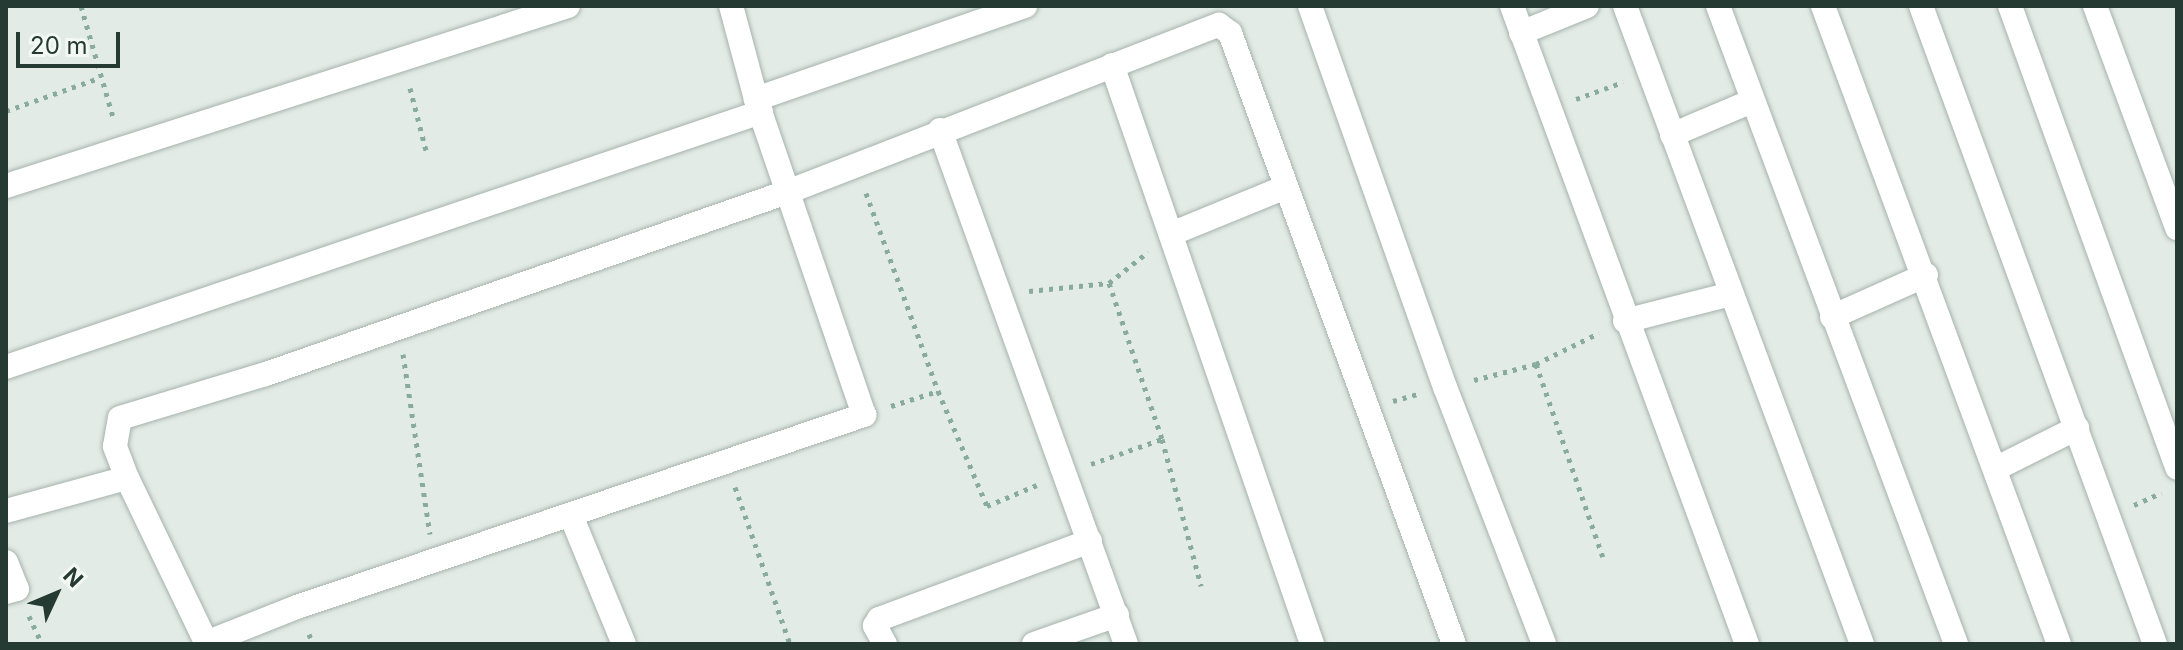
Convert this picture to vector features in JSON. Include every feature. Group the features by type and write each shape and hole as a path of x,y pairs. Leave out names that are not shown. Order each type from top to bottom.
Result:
{"street":[{"path":"6,186 568,6"},
{"path":"731,6 759,106 790,191 864,415 726,459 572,518 434,562 207,643 127,478 115,446 120,418 266,374 399,325 790,191 940,130 1214,26 1228,30 1283,188 1454,644"},
{"path":"6,367 759,106 1025,6"},
{"path":"1310,6 1445,387 1544,644"},
{"path":"1512,6 1625,321 1747,644"},
{"path":"1521,33 1587,6"},
{"path":"1625,6 1862,644"},
{"path":"1718,6 1956,644"},
{"path":"1823,6 1926,275 2059,644"},
{"path":"1921,6 2155,644"},
{"path":"2010,6 2177,468"},
{"path":"2095,6 2177,228"},
{"path":"1112,65 1312,644"},
{"path":"1672,135 1752,101"},
{"path":"940,130 1003,294 1126,644"},
{"path":"1171,234 1283,188"},
{"path":"1832,317 1926,275"},
{"path":"1625,321 1731,294"},
{"path":"1995,469 2077,428"},
{"path":"6,511 127,478"},
{"path":"572,518 624,644"},
{"path":"879,642 875,626 879,619 1090,541"},
{"path":"6,562 17,589 6,592"},
{"path":"1034,644 1117,615"}],"path":[{"path":"81,6 99,78 124,147"},
{"path":"403,59 427,154"},
{"path":"1549,109 1650,72"},
{"path":"6,111 99,78"},
{"path":"856,164 938,391 987,506 1162,439"},
{"path":"1003,294 1109,283 1171,234"},
{"path":"1109,283 1162,439 1201,586"},
{"path":"1365,408 1536,364 1625,321"},
{"path":"399,325 434,562"},
{"path":"1536,364 1603,557"},
{"path":"864,415 938,391"},
{"path":"726,459 790,644"},
{"path":"2107,516 2177,486"}]}
